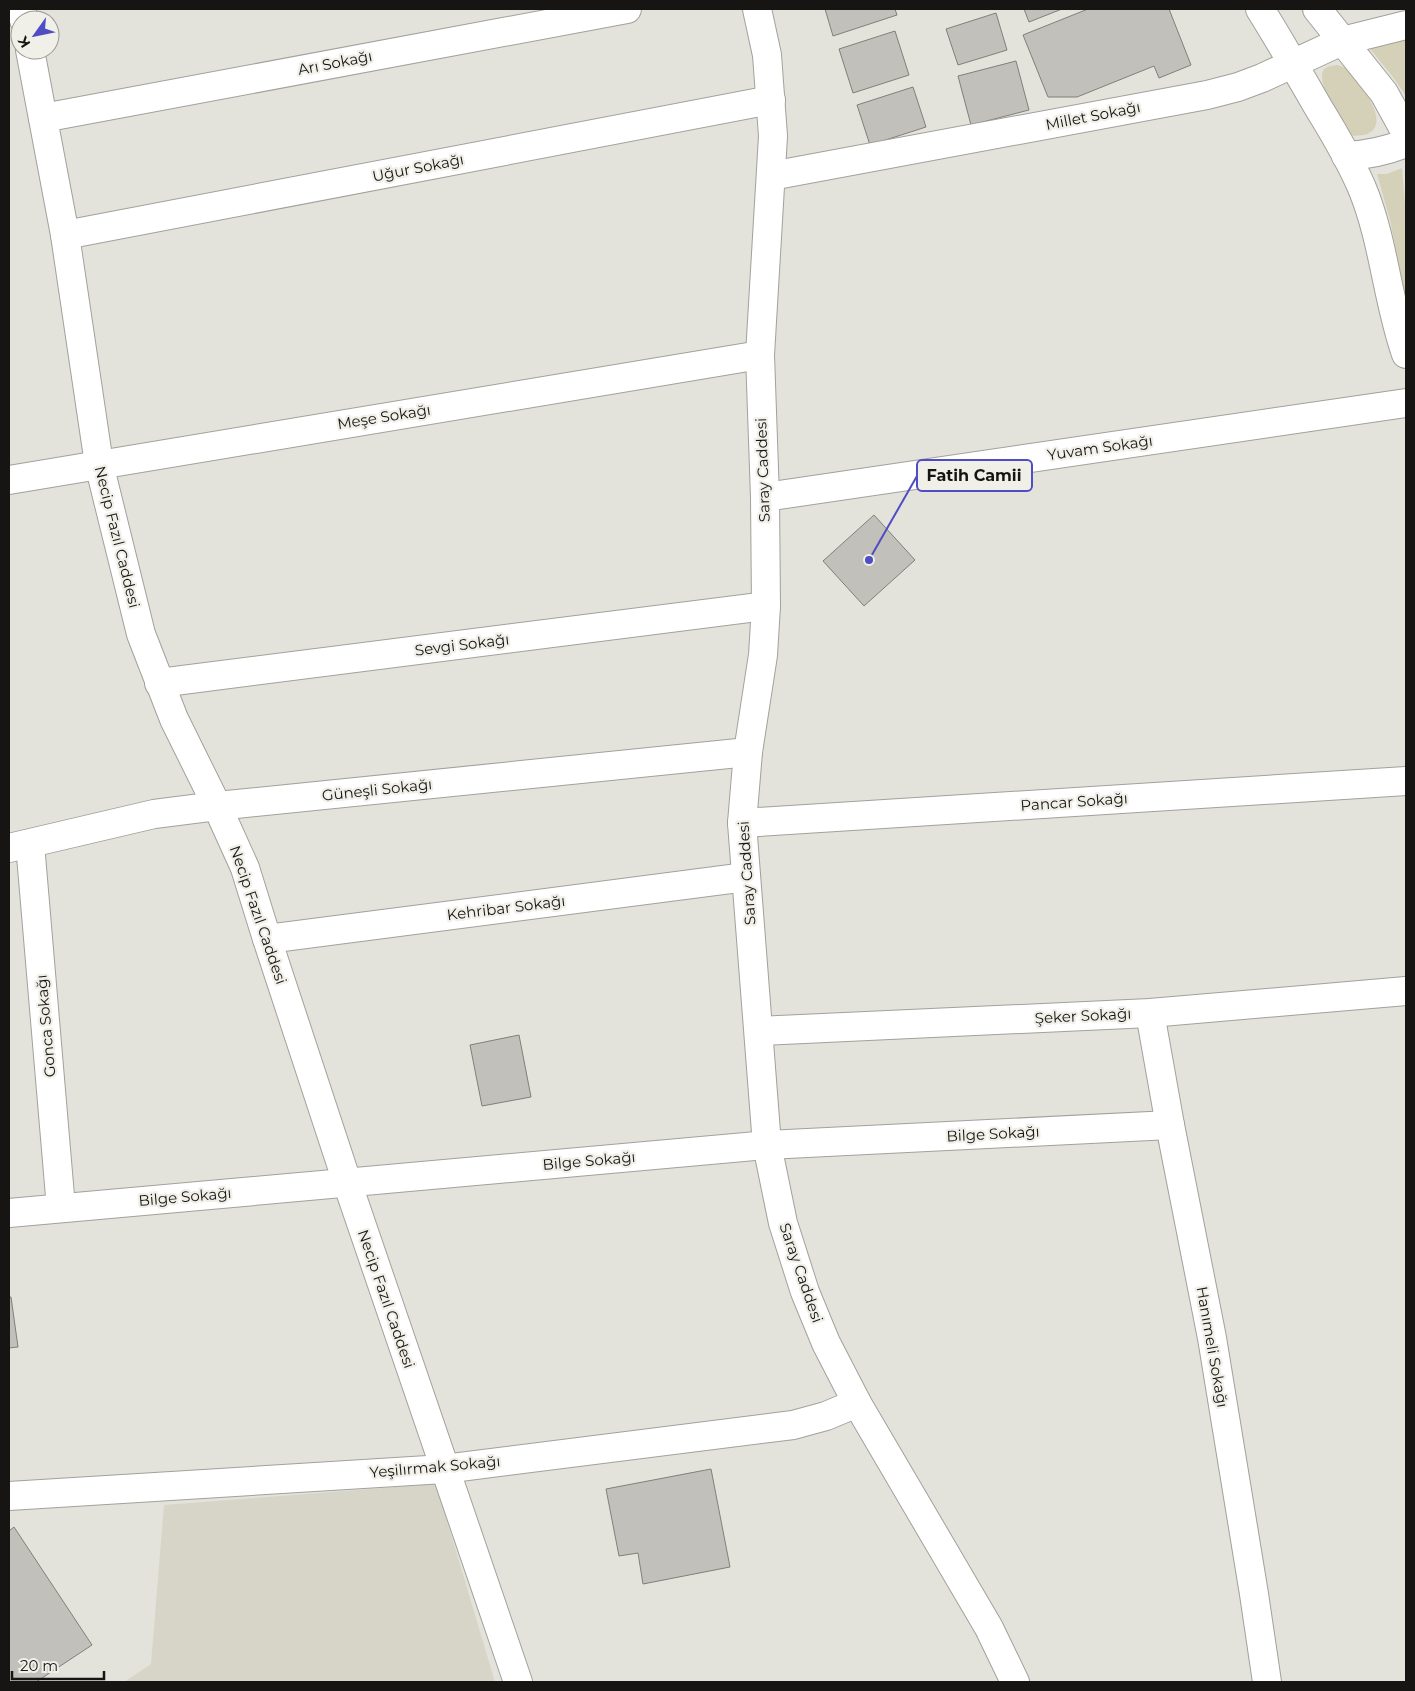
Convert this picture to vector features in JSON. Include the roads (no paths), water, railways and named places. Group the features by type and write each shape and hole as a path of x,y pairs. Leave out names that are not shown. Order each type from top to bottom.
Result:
{"street":[{"name":"Arı Sokağı","path":"43,118 627,9"},
{"name":"Saray Caddesi","path":"757,9 767,55 773,136 760,355 765,497 766,606 763,655 748,752 742,823 767,1145 783,1224 805,1292 826,1343 857,1403 989,1628 1015,1682"},
{"path":"1260,9 1346,156 1362,188 1372,216 1406,354"},
{"path":"1317,9 1384,93 1406,134"},
{"name":"Millet Sokağı","path":"771,176 1207,95 1238,87 1293,65 1342,41 1406,25"},
{"name":"Necip Fazıl Caddesi","path":"32,60 65,235 99,464 141,634 174,719 245,868 347,1182 518,1682"},
{"name":"Uğur Sokağı","path":"65,235 771,100"},
{"path":"1346,156 1379,152 1406,143"},
{"name":"Meşe Sokağı","path":"9,480 760,355"},
{"name":"Yuvam Sokağı","path":"765,497 1406,404"},
{"name":"Sevgi Sokağı","path":"159,683 766,606"},
{"name":"Güneşli Sokağı","path":"20,846 154,814 748,752"},
{"name":"Pancar Sokağı","path":"742,823 1406,781"},
{"name":"Gonca Sokağı","path":"20,846 61,1208"},
{"name":"Kehribar Sokağı","path":"267,939 746,877"},
{"name":"Şeker Sokağı","path":"759,1031 1150,1013 1406,991"},
{"name":"Hanımeli Sokağı","path":"1150,1013 1212,1338 1267,1682"},
{"name":"Bilge Sokağı","path":"9,1213 767,1145 1170,1125"},
{"name":"Yeşilırmak Sokağı","path":"9,1496 444,1469 793,1425 826,1416 857,1403"}],"place":[{"name":"Fatih Camii","path":"869,560"}]}
